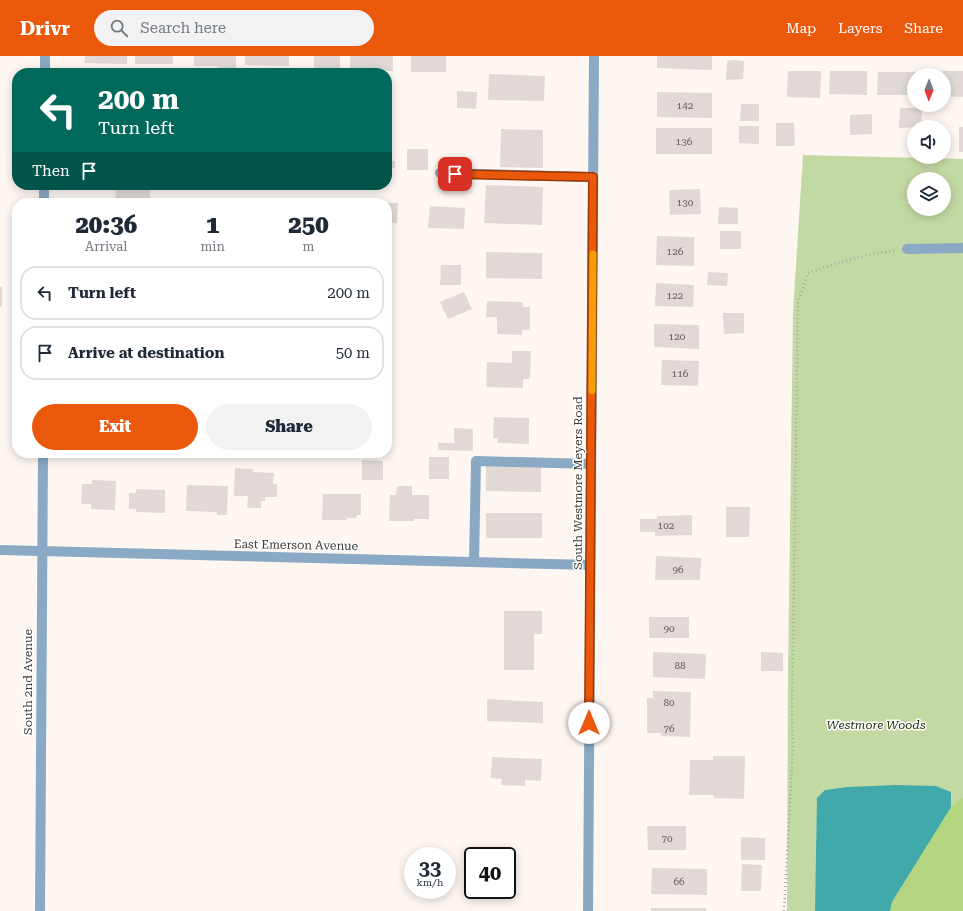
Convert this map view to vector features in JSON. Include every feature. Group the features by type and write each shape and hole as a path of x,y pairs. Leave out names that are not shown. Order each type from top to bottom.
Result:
{"street":[{"path":"45,56 45,68"},
{"name":"South Westmore Meyers Road","path":"588,911 594,56"},
{"path":"440,174 593,177"},
{"path":"908,249 963,248"},
{"name":"South 2nd Avenue","path":"40,911 42,458"},
{"path":"474,562 476,461 591,464"},
{"name":"East Emerson Avenue","path":"0,550 590,565"}],"path":[{"path":"784,911 793,747 792,713 798,303 808,273 879,252 908,249"}],"green space":[{"name":"Westmore Woods","path":"803,155 907,158 907,164 951,164 951,159 963,159 963,911 787,911 788,674 793,312"},
{"path":"963,798 963,911 890,911 892,903 951,807"}],"water":[{"path":"896,785 936,786 951,792 951,807 892,902 890,911 815,911 817,798 825,790 848,787"}],"building":[{"path":"85,56 127,56 127,64 84,63"},
{"path":"135,56 173,56 173,64 135,64"},
{"path":"194,56 236,56 236,68 194,66"},
{"path":"245,56 289,56 289,66 245,65"},
{"path":"314,56 340,56 340,68 314,68"},
{"path":"350,56 393,56 393,71 392,68 350,68"},
{"path":"411,56 446,56 446,72 411,72"},
{"path":"657,56 712,56 712,70 657,68"},
{"path":"727,61 744,61 743,79 726,80"},
{"path":"788,71 821,71 820,98 787,97"},
{"path":"830,71 867,71 867,95 829,94"},
{"path":"951,71 963,71 963,97 951,96"},
{"path":"878,72 907,72 907,95 877,95"},
{"path":"489,74 545,76 544,101 488,100"},
{"path":"457,91 477,92 476,109 457,108"},
{"path":"657,92 712,93 712,118 657,117"},
{"path":"741,104 759,104 759,121 740,121"},
{"path":"900,108 907,108 907,112 922,112 921,120 907,120 907,128 899,128"},
{"path":"872,114 872,134 850,135 850,115"},
{"path":"776,123 794,123 795,146 776,146"},
{"path":"739,126 759,126 759,144 739,143"},
{"path":"959,127 963,127 963,152 959,152"},
{"path":"656,128 712,128 712,154 656,154"},
{"path":"501,129 543,130 543,168 500,167"},
{"path":"407,149 428,149 428,170 407,170"},
{"path":"392,161 395,161 395,168 392,168"},
{"path":"486,185 543,187 542,225 484,223"},
{"path":"700,189 701,214 670,215 669,190"},
{"path":"116,190 150,190 150,198 115,198"},
{"path":"392,203 398,203 397,223 392,222"},
{"path":"430,206 465,208 464,229 428,228"},
{"path":"719,207 738,208 738,224 718,224"},
{"path":"720,231 741,231 741,249 720,249"},
{"path":"657,236 694,237 694,266 656,265"},
{"path":"486,252 542,253 542,279 486,278"},
{"path":"441,265 461,265 461,285 440,285"},
{"path":"708,272 728,273 727,286 707,285"},
{"path":"656,283 694,285 693,307 655,306"},
{"path":"0,287 2,287 2,307 0,307"},
{"path":"464,292 472,309 448,319 440,302"},
{"path":"487,301 523,302 523,307 530,307 530,330 522,330 522,335 497,334 497,317 486,317"},
{"path":"723,313 744,313 744,333 724,334"},
{"path":"654,324 699,325 699,349 654,347"},
{"path":"512,351 531,351 530,379 523,379 523,388 486,387 487,362 512,363"},
{"path":"662,360 699,361 698,386 661,385"},
{"path":"494,417 529,418 529,444 498,443 498,438 493,438"},
{"path":"454,428 473,429 473,451 438,450 438,443 454,443"},
{"path":"429,457 449,457 449,479 429,479"},
{"path":"362,460 383,461 383,480 362,480"},
{"path":"486,466 541,467 541,492 486,491"},
{"path":"235,468 253,469 253,472 274,473 273,484 277,484 277,497 265,497 265,501 261,501 261,508 247,508 248,496 234,496"},
{"path":"92,480 116,481 115,510 91,509 91,504 81,504 82,484 92,484"},
{"path":"187,485 228,486 227,515 217,515 217,512 186,511"},
{"path":"397,486 412,486 412,495 429,495 429,519 414,519 414,521 389,521 390,495 396,495"},
{"path":"136,489 165,490 165,513 136,512 136,509 129,509 129,493 136,493"},
{"path":"323,494 361,494 361,515 357,515 356,518 347,518 347,520 322,520"},
{"path":"726,507 750,507 749,537 726,537"},
{"path":"486,513 542,513 542,538 486,538"},
{"path":"692,515 692,535 655,536 655,532 640,532 640,519 657,519 657,516"},
{"path":"656,556 701,558 700,580 655,580"},
{"path":"504,611 542,611 542,634 534,634 534,670 504,670"},
{"path":"649,617 689,617 689,638 649,638"},
{"path":"653,652 706,654 705,679 653,677"},
{"path":"761,652 783,653 783,671 761,671"},
{"path":"653,691 691,692 690,737 661,736 661,733 647,733 647,698 653,698"},
{"path":"487,699 543,702 543,723 487,721"},
{"path":"713,756 745,756 744,799 714,798 714,795 689,795 690,760 713,760"},
{"path":"492,757 542,759 541,781 525,780 525,786 501,785 502,779 491,778"},
{"path":"647,826 686,826 686,850 648,850"},
{"path":"741,837 765,838 765,860 741,860"},
{"path":"742,864 762,865 761,891 741,891"},
{"path":"652,868 707,869 707,895 651,894"},
{"path":"651,908 706,908 706,911 651,911"}],"slow traffic":[{"path":"592,391 593,254"}],"route":[{"path":"455,174 593,177 589,723"}]}
